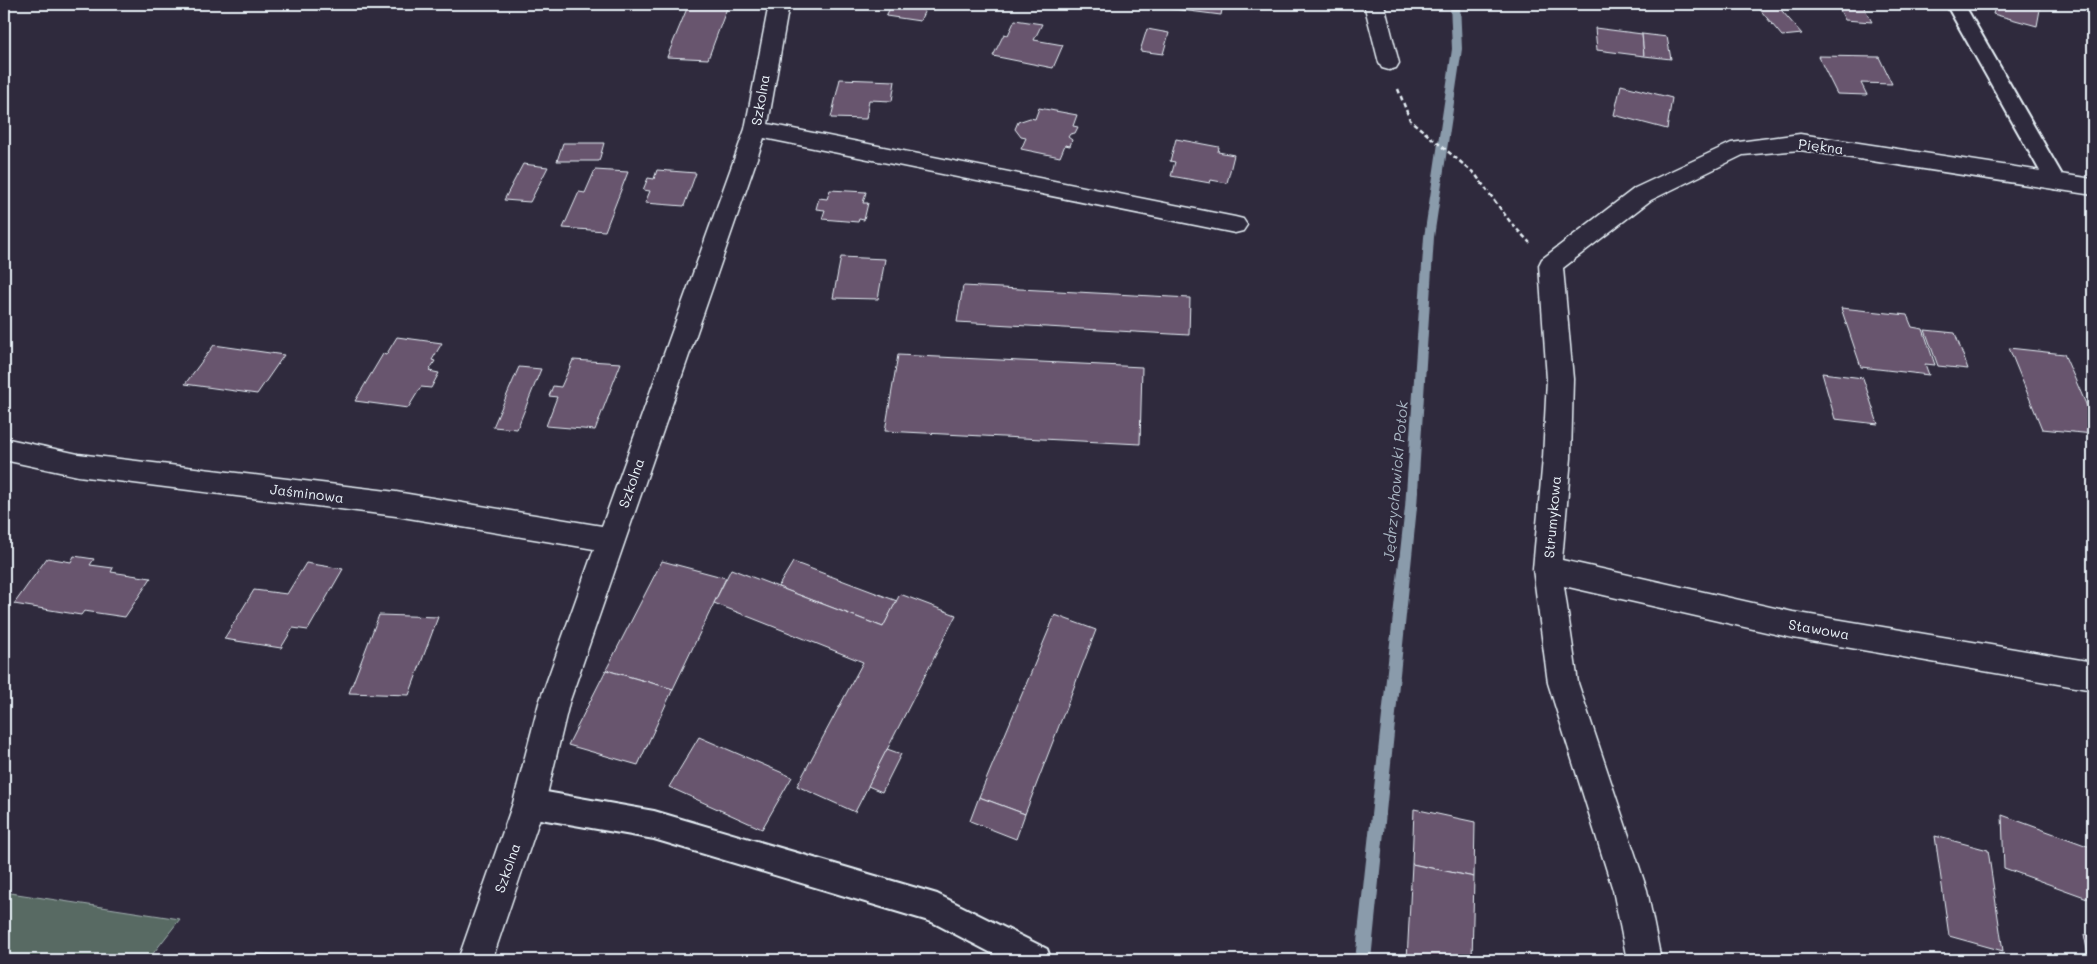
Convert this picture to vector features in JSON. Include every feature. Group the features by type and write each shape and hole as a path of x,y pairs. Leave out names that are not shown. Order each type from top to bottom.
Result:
{"street":[{"name":"Szkolna","path":"475,960 530,803 554,703 756,129 780,4"},
{"path":"1374,4 1389,63"},
{"path":"756,129 1235,225"},
{"name":"Piękna","path":"1551,266 1643,194 1739,148 1800,142 2093,187"},
{"name":"Strumykowa","path":"1551,266 1560,379 1557,458 1547,569 1563,683 1630,890 1644,960"},
{"name":"Jaśminowa","path":"4,450 78,465 396,504 611,540"},
{"name":"Stawowa","path":"1547,569 1793,625 2093,676"}],"lane":[{"path":"1955,4 2056,182"},
{"path":"530,803 654,825 937,909 1036,960"}],"path":[{"path":"1410,120 1475,174 1511,223 1551,266"}],"green space":[{"path":"4,892 180,919 148,960 4,960"}],"building":[{"path":"1158,4 1190,4 1189,11 1158,7"},
{"path":"1190,4 1223,4 1221,15 1189,11"},
{"path":"1275,4 1313,4 1314,7 1275,7"},
{"path":"1776,4 1802,34 1782,36 1757,6"},
{"path":"1837,4 1862,4 1872,22 1845,20"},
{"path":"1996,4 2041,4 2037,26 1993,14"},
{"path":"688,6 727,8 708,59 667,57"},
{"path":"891,6 925,10 920,21 886,16"},
{"path":"1015,20 1042,24 1034,40 1063,45 1053,68 993,56 1004,34 1008,35"},
{"path":"1595,28 1642,34 1644,56 1597,50"},
{"path":"1147,29 1169,33 1163,54 1140,51"},
{"path":"1642,34 1667,37 1671,59 1644,56"},
{"path":"1818,56 1879,57 1892,84 1861,83 1867,95 1837,94"},
{"path":"840,79 895,81 892,101 869,100 866,119 831,118"},
{"path":"1621,85 1672,98 1667,129 1614,115"},
{"path":"1039,108 1077,115 1073,126 1078,127 1075,133 1070,134 1068,137 1072,140 1070,146 1065,145 1060,157 1021,149 1026,138 1021,137 1015,129 1018,122 1030,118 1035,119"},
{"path":"1176,139 1219,147 1218,152 1234,155 1227,183 1211,180 1210,183 1171,176 1175,162 1170,161"},
{"path":"563,143 604,143 599,161 557,161"},
{"path":"523,164 548,167 530,202 504,200"},
{"path":"595,170 628,172 605,231 563,228 579,192 585,193"},
{"path":"657,170 696,173 684,206 645,203 650,191 643,190 648,178 654,179"},
{"path":"830,190 866,192 863,203 868,203 864,220 859,219 858,222 822,219 825,210 816,209 819,198 827,199"},
{"path":"841,257 885,259 878,299 833,298"},
{"path":"963,286 1190,298 1189,335 957,322"},
{"path":"1841,308 1907,315 1912,327 1923,329 1935,365 1925,364 1929,375 1861,367"},
{"path":"1925,330 1955,333 1968,369 1938,366"},
{"path":"397,337 442,343 432,360 435,361 429,371 439,373 431,388 421,387 408,408 355,401 383,354 386,355"},
{"path":"214,345 284,355 257,394 185,384"},
{"path":"2009,348 2064,354 2093,420 2093,434 2042,429"},
{"path":"898,355 1142,367 1140,444 885,431"},
{"path":"573,360 621,363 595,430 546,426 557,397 549,396 553,386 561,387"},
{"path":"519,367 541,369 517,429 493,427"},
{"path":"1822,373 1863,378 1878,424 1835,419"},
{"path":"74,556 94,559 90,565 113,568 111,572 151,578 125,617 84,611 81,615 14,604 47,558 71,562"},
{"path":"662,561 726,578 673,689 606,670"},
{"path":"793,562 897,601 883,627 778,587"},
{"path":"306,563 343,569 308,630 293,628 281,648 224,639 254,590 287,594"},
{"path":"731,569 883,627 900,594 956,615 855,812 797,786 863,662 714,603"},
{"path":"379,615 438,617 409,695 349,693"},
{"path":"1055,615 1096,630 1025,814 979,797"},
{"path":"606,670 673,689 638,765 568,745"},
{"path":"699,737 792,777 762,829 669,787"},
{"path":"887,749 901,754 882,792 868,786"},
{"path":"979,797 1025,814 1016,839 970,821"},
{"path":"1414,809 1475,822 1474,877 1412,864"},
{"path":"2002,815 2093,848 2093,900 2004,868"},
{"path":"1935,836 1988,850 2003,951 1949,936"},
{"path":"1412,864 1474,877 1472,960 1407,960"},
{"path":"2084,934 2093,937 2093,960 2089,960"},
{"path":"255,954 343,957 341,960 253,960"}],"waterway":[{"name":"Jędrzychowicki Potok","path":"1363,960 1411,507 1429,237 1457,49 1455,4"}]}
